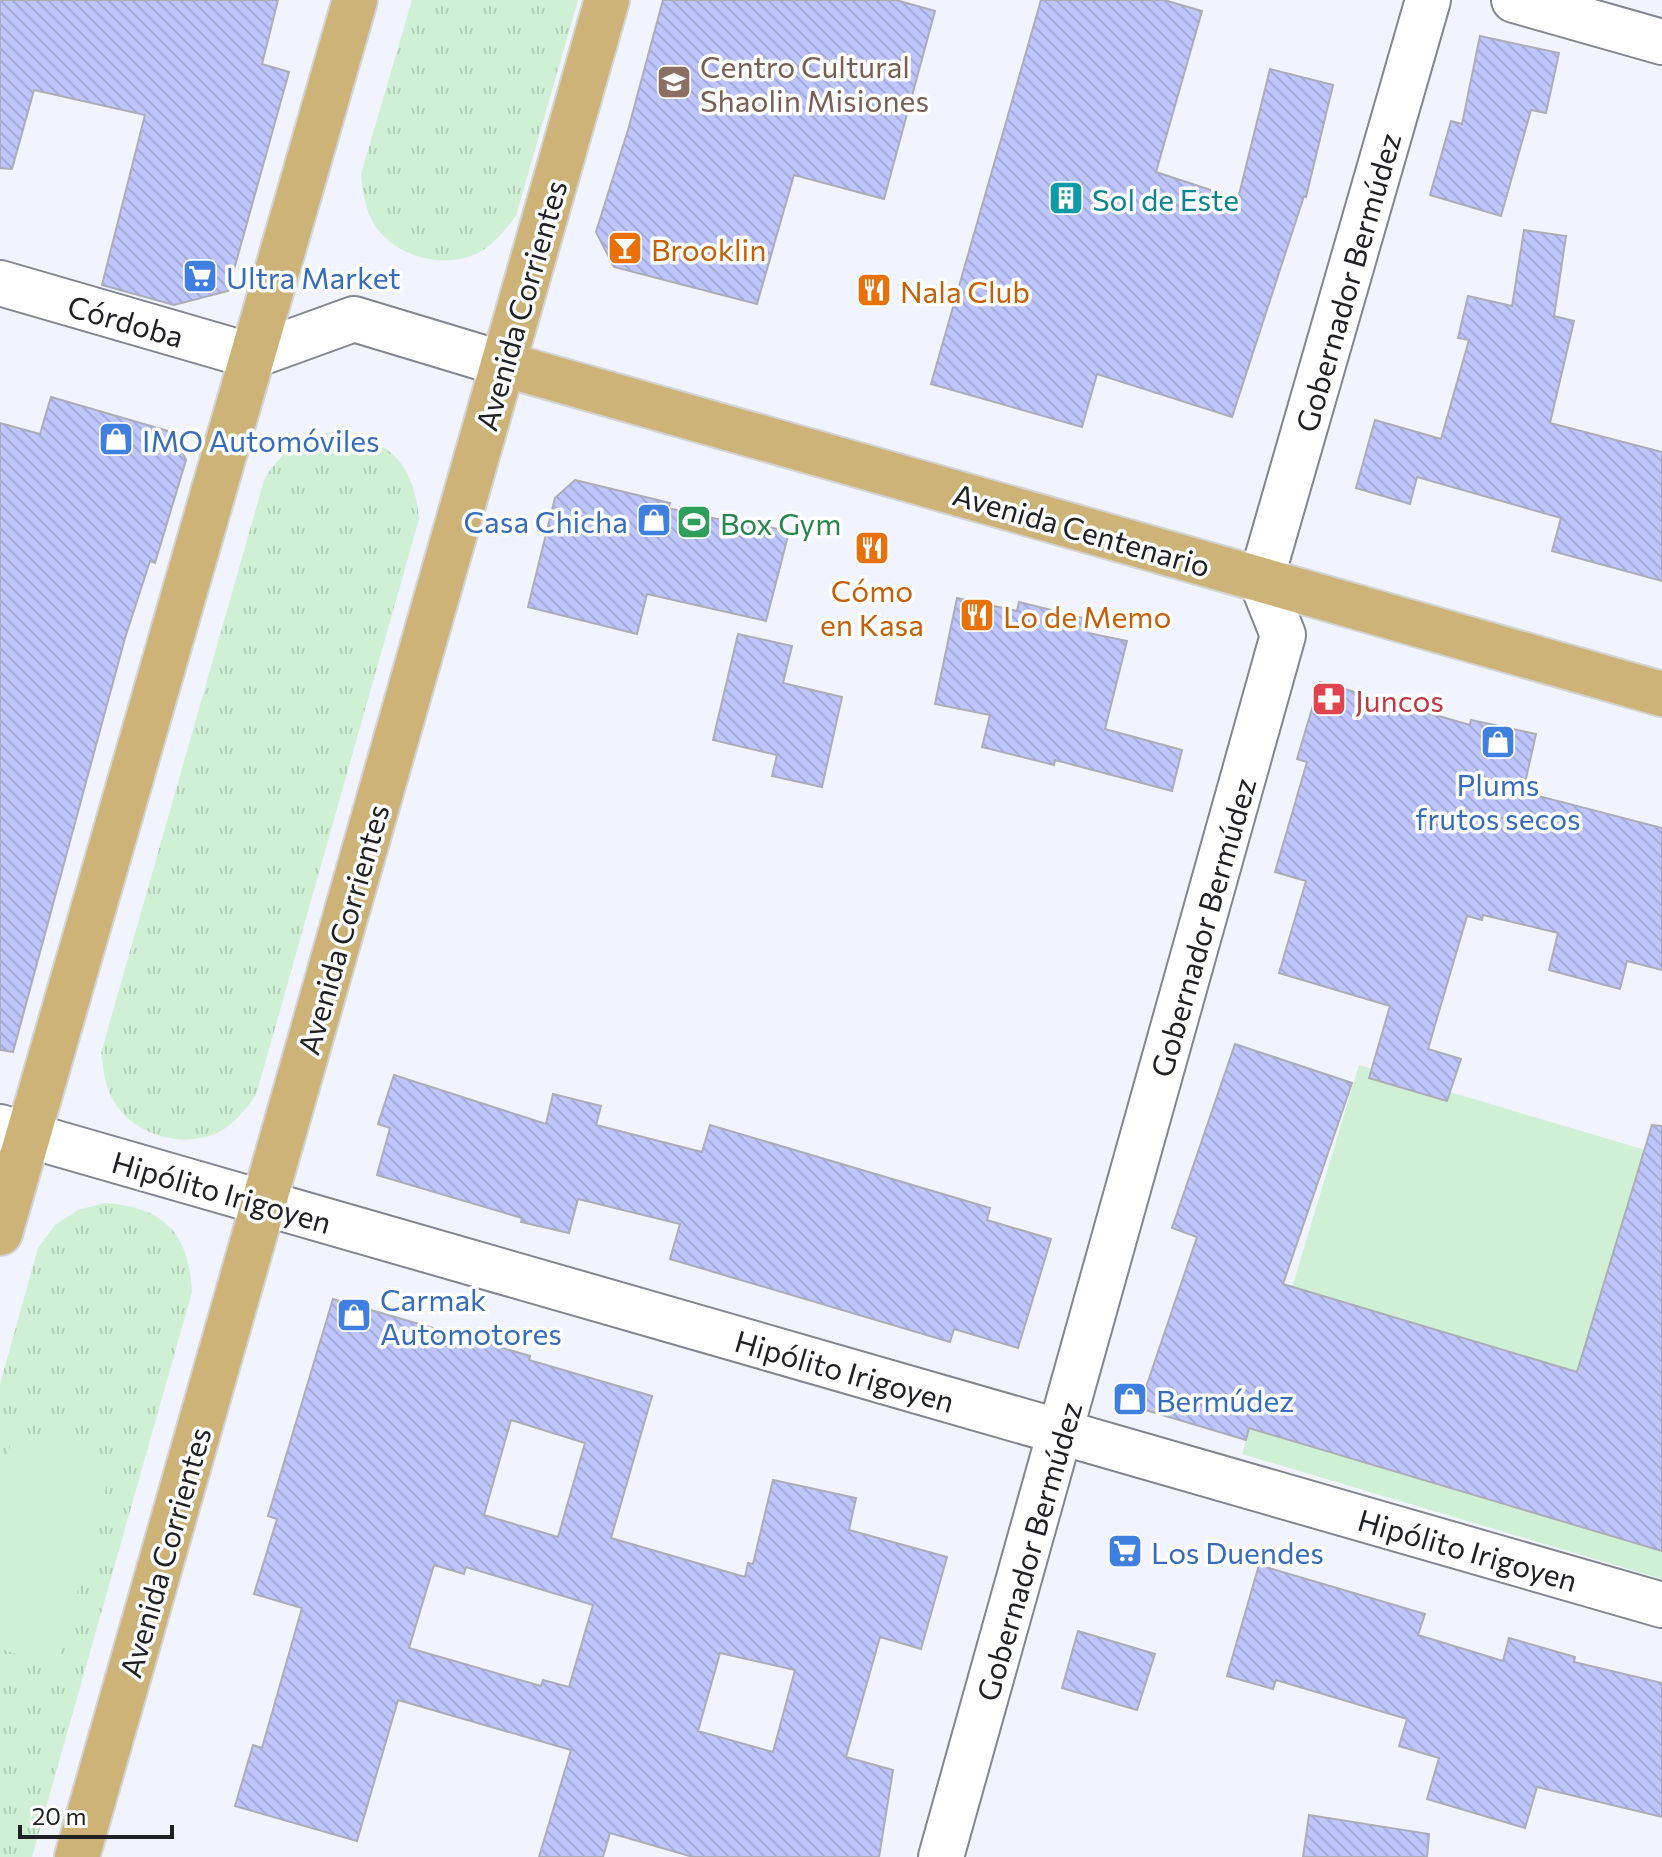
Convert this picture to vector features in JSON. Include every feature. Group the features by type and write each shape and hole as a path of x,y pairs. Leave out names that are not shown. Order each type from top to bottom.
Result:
{"main road":[{"path":"0,1233 14,1131 252,356 355,0"},
{"name":"Avenida Corrientes","path":"77,1857 607,0"},
{"name":"Avenida Centenario","path":"503,364 1662,694"}],"street":[{"name":"Gobernador Bermúdez","path":"941,1857 1283,635 1261,580 1428,0"},
{"path":"1514,0 1662,42"},
{"name":"Córdoba","path":"0,283 252,356"},
{"path":"252,356 354,319 503,364"},
{"name":"Hipólito Irigoyen","path":"14,1131 1662,1605"}],"green space":[{"path":"412,0 578,0 516,216 488,247 463,258 435,260 408,253 396,246 376,227 364,195 361,174"},
{"path":"331,432 368,440 394,456 411,482 419,519 256,1095 234,1121 217,1133 190,1139 162,1136 137,1125 117,1106 107,1087 101,1053 265,477 293,447"},
{"path":"1359,1065 1662,1155 1662,1579 1242,1454"},
{"path":"105,1203 143,1210 170,1227 185,1254 192,1292 32,1857 0,1857 0,1384 38,1248 55,1225 78,1210"},
{"path":"14,1432 114,1459 57,1665 0,1649 0,1483"}],"building":[{"path":"0,0 278,0 262,64 289,72 228,291 174,305 102,285 145,115 34,90 12,169 0,168"},
{"path":"663,0 896,0 935,11 884,199 794,175 757,304 614,267 596,232 628,130"},
{"name":"Sol de Este","path":"1041,0 1164,0 1202,11 1156,172 1238,199 1270,69 1333,85 1306,197 1232,417 1097,374 1082,427 931,384"},
{"path":"1480,36 1559,53 1546,113 1531,110 1501,216 1430,195 1451,121 1462,124"},
{"path":"1524,230 1566,236 1554,316 1574,321 1550,423 1662,452 1662,581 1552,551 1561,518 1417,477 1410,504 1356,488 1375,420 1441,439 1469,340 1458,338 1468,296 1512,306"},
{"path":"51,397 172,432 186,460 155,563 150,561 125,638 13,1052 0,1050 0,423 40,434"},
{"path":"575,480 670,503 668,508 789,532 766,621 647,594 637,634 528,607 555,498"},
{"path":"957,598 1017,611 1019,602 1091,620 1088,633 1127,641 1105,729 1182,750 1172,791 1055,760 1054,765 982,747 990,715 935,704"},
{"path":"738,634 792,646 783,683 842,697 822,787 772,776 777,755 713,740"},
{"path":"1320,682 1470,725 1471,720 1536,734 1523,792 1662,828 1662,970 1627,961 1620,989 1549,970 1558,933 1483,915 1482,920 1467,916 1428,1049 1461,1059 1447,1101 1369,1078 1390,1006 1279,973 1306,881 1275,872 1307,762 1297,759"},
{"path":"1235,1044 1352,1083 1283,1284 1577,1372 1652,1125 1662,1126 1662,1551 1249,1428 1246,1440 1139,1408 1197,1237 1172,1228"},
{"path":"394,1075 546,1124 553,1094 601,1106 596,1125 702,1152 710,1125 990,1208 987,1220 1051,1239 1018,1348 954,1329 950,1342 670,1259 680,1224 578,1199 569,1233 521,1222 522,1218 377,1175 390,1128 378,1124"},
{"path":"333,1299 530,1356 529,1360 652,1396 611,1538 745,1577 748,1563 753,1564 773,1480 856,1498 849,1530 947,1557 921,1649 880,1637 846,1757 893,1770 879,1857 693,1857 610,1833 603,1857 539,1857 571,1750 398,1700 357,1841 235,1806 253,1745 262,1748 302,1608 254,1594 277,1519 268,1516","holes":["511,1420 585,1443 558,1537 484,1515","434,1565 464,1574 466,1567 593,1605 569,1687 543,1680 541,1686 409,1648","720,1653 795,1670 773,1752 698,1731"]},
{"path":"1259,1565 1425,1614 1418,1635 1503,1661 1509,1638 1575,1657 1574,1662 1662,1683 1662,1817 1537,1787 1525,1828 1427,1799 1439,1758 1399,1746 1407,1719 1276,1680 1273,1689 1227,1676"},
{"path":"1078,1631 1155,1654 1137,1710 1062,1688"},
{"path":"1309,1815 1429,1834 1427,1857 1303,1857"}],"place":[{"name":"Centro Cultural Shaolin Misiones","path":"674,82"},
{"name":"Sol de Este","path":"1066,198"},
{"name":"Brooklin","path":"625,248"},
{"name":"Ultra Market","path":"200,276"},
{"name":"Nala Club","path":"874,290"},
{"name":"IMO Automóviles","path":"116,439"},
{"name":"Casa Chicha","path":"654,520"},
{"name":"Box Gym","path":"694,522"},
{"name":"Cómo en Kasa","path":"872,548"},
{"name":"Lo de Memo","path":"977,615"},
{"name":"Juncos","path":"1329,699"},
{"name":"Plums frutos secos","path":"1498,742"},
{"name":"Carmak Automotores","path":"354,1315"},
{"name":"Bermúdez","path":"1130,1399"},
{"name":"Los Duendes","path":"1125,1551"}]}
